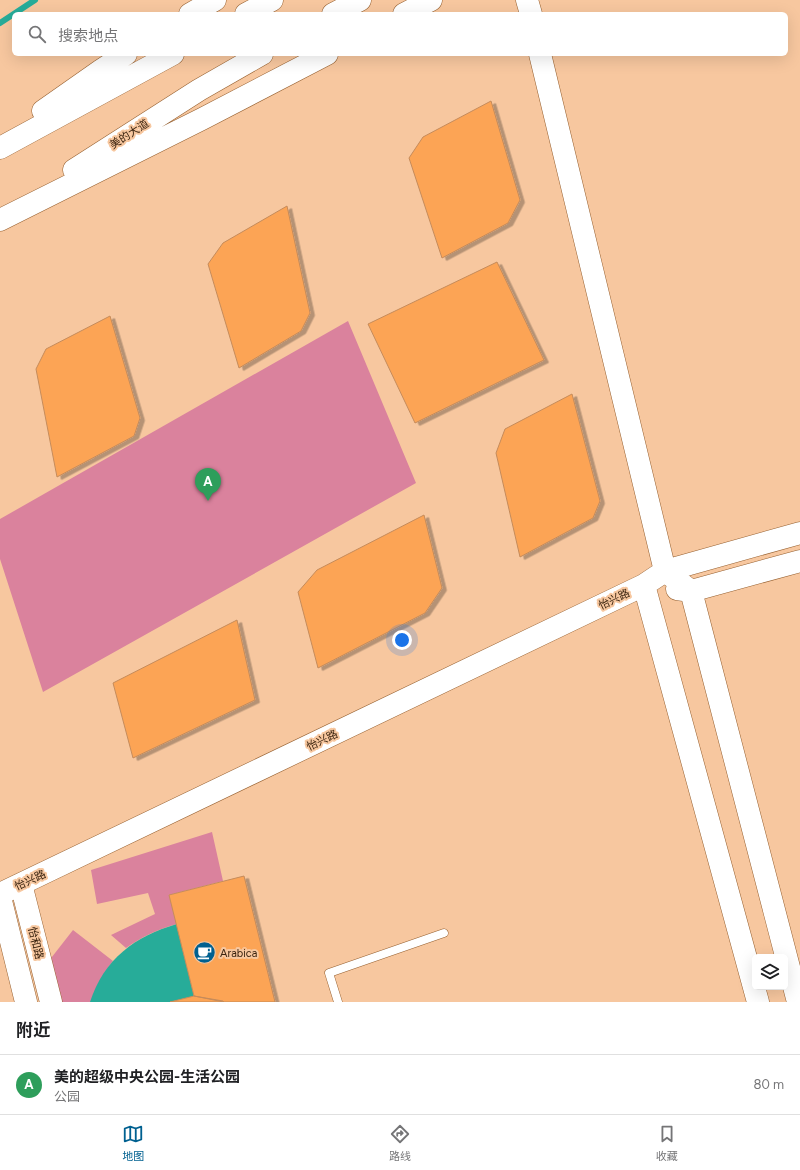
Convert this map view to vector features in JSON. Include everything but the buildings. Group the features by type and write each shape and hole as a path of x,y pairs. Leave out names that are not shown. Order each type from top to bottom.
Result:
{"street":[{"path":"193,12 214,0"},
{"path":"250,12 272,0"},
{"path":"337,12 360,0"},
{"path":"408,12 431,0"},
{"path":"527,0 530,12"},
{"path":"0,142 123,56"},
{"path":"0,148 169,56"},
{"name":"美的大道","path":"0,219 192,94 258,56"},
{"path":"0,219 202,119 323,56"},
{"path":"540,56 665,571 691,591 798,1002"},
{"name":"怡兴路","path":"0,895 644,585 665,571 800,533"},
{"path":"758,1002 644,585 691,591 800,561"},
{"name":"怡和路","path":"21,884 51,1002"},
{"path":"0,895 26,1002"}],"lane":[{"path":"338,1002 329,973 444,933"}],"shaded area":[{"path":"348,321 416,483 43,692 0,559 0,519"},
{"path":"212,832 223,881 169,895 177,924 151,933 126,948 111,935 155,914 148,893 97,904 91,870"},
{"path":"73,930 113,961 100,980 91,1002 58,1002 48,962"}],"water":[{"path":"177,924 194,996 170,1002 90,1002 104,973 123,951 148,935"}],"waterway":[{"path":"17,12 35,0"},
{"path":"0,23 12,15"}],"place":[{"name":"美的超级中央公园-生活公园","path":"208,501"},
{"name":"Arabica","path":"204,953"}]}
